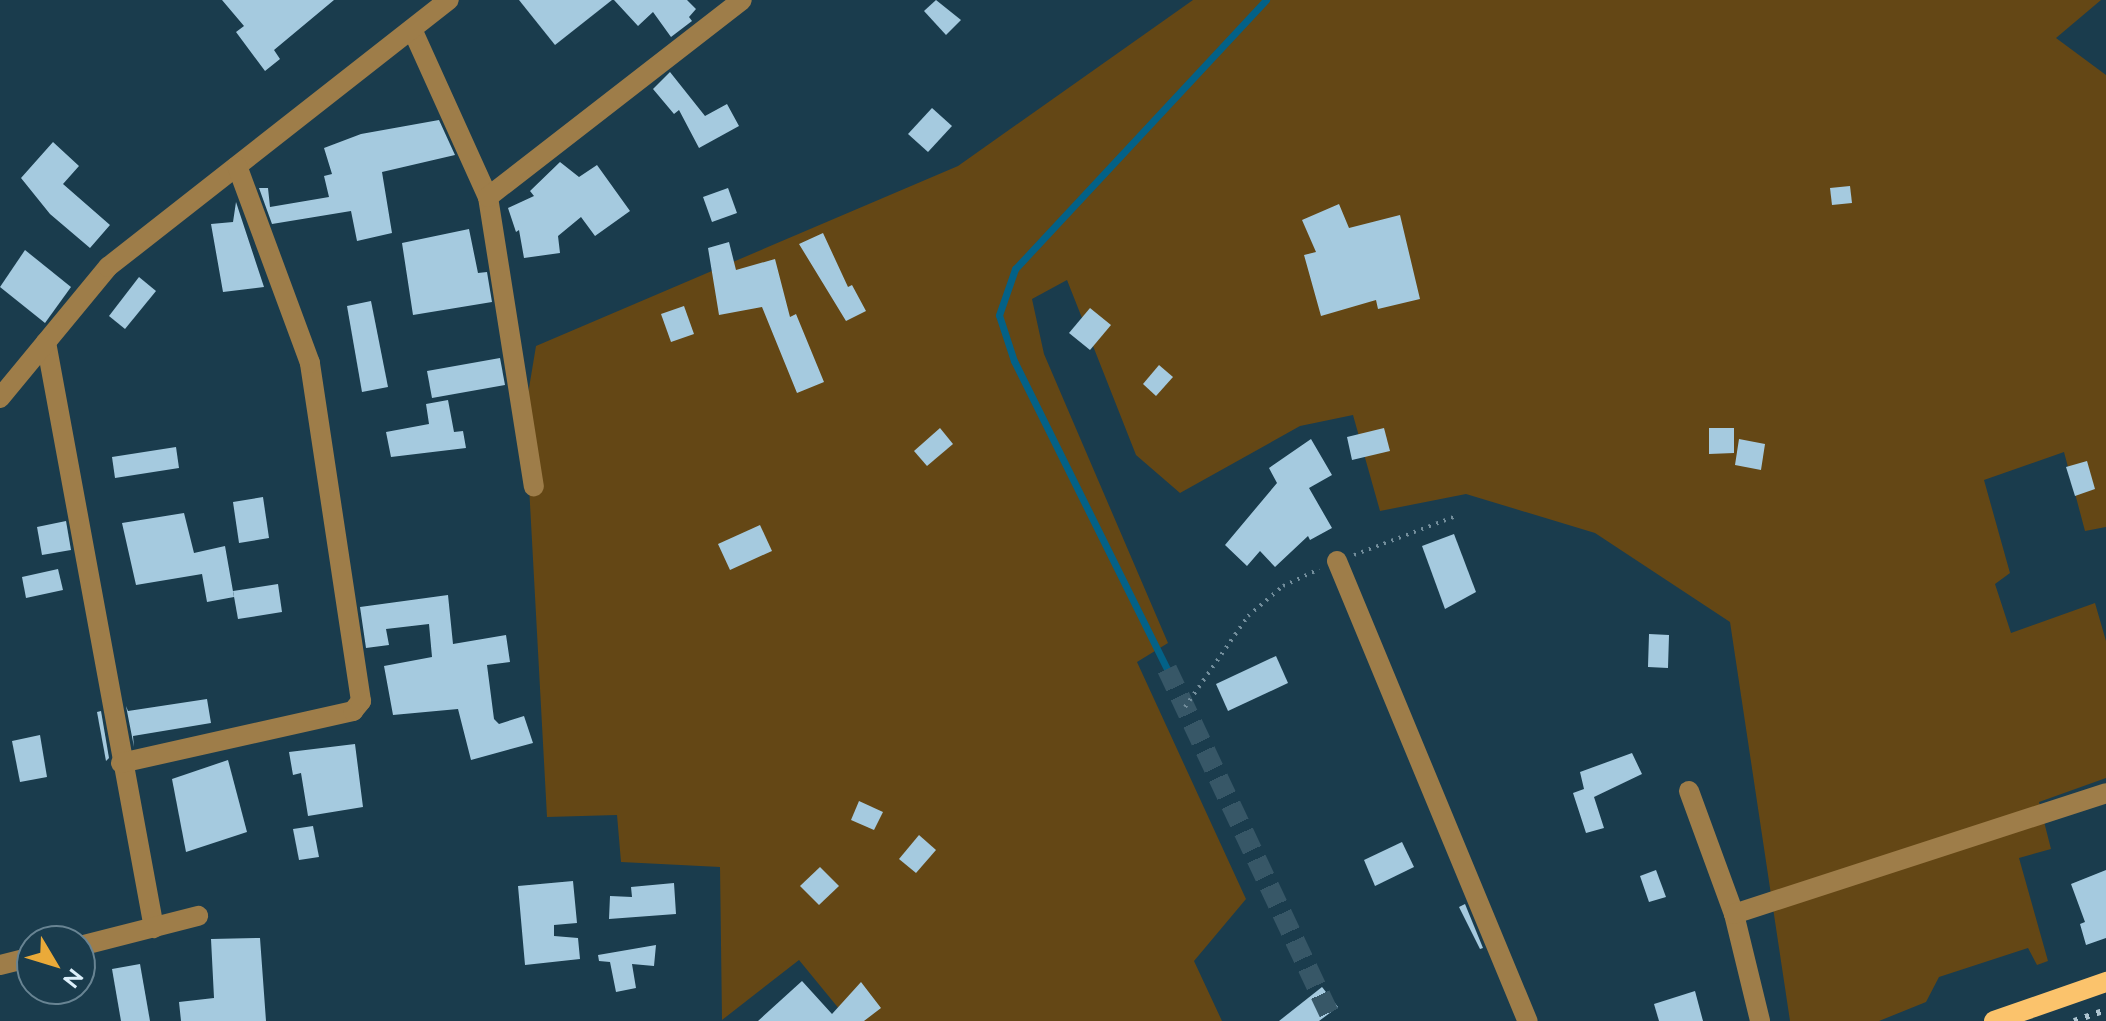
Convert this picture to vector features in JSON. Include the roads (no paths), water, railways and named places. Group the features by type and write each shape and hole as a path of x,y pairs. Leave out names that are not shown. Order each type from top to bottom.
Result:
{"main road":[{"path":"1994,1021 2020,1017 2106,982"}],"street":[{"path":"0,398 108,267 449,0"},
{"path":"488,197 742,0"},
{"path":"412,29 488,197 534,486"},
{"path":"121,763 353,711 361,701 310,363 237,166"},
{"path":"46,342 121,763 154,928"},
{"path":"1337,561 1528,1021"},
{"path":"1689,791 1734,914 1760,1021"},
{"path":"1734,914 2106,793"},
{"path":"96,942 198,916"}],"waterway":[{"path":"1167,669 1014,361 999,315 1015,269 1266,0"}],"tunnel":[{"path":"1167,669 1333,1021"}],"railway":[{"path":"2074,1021 2106,1010"}]}
